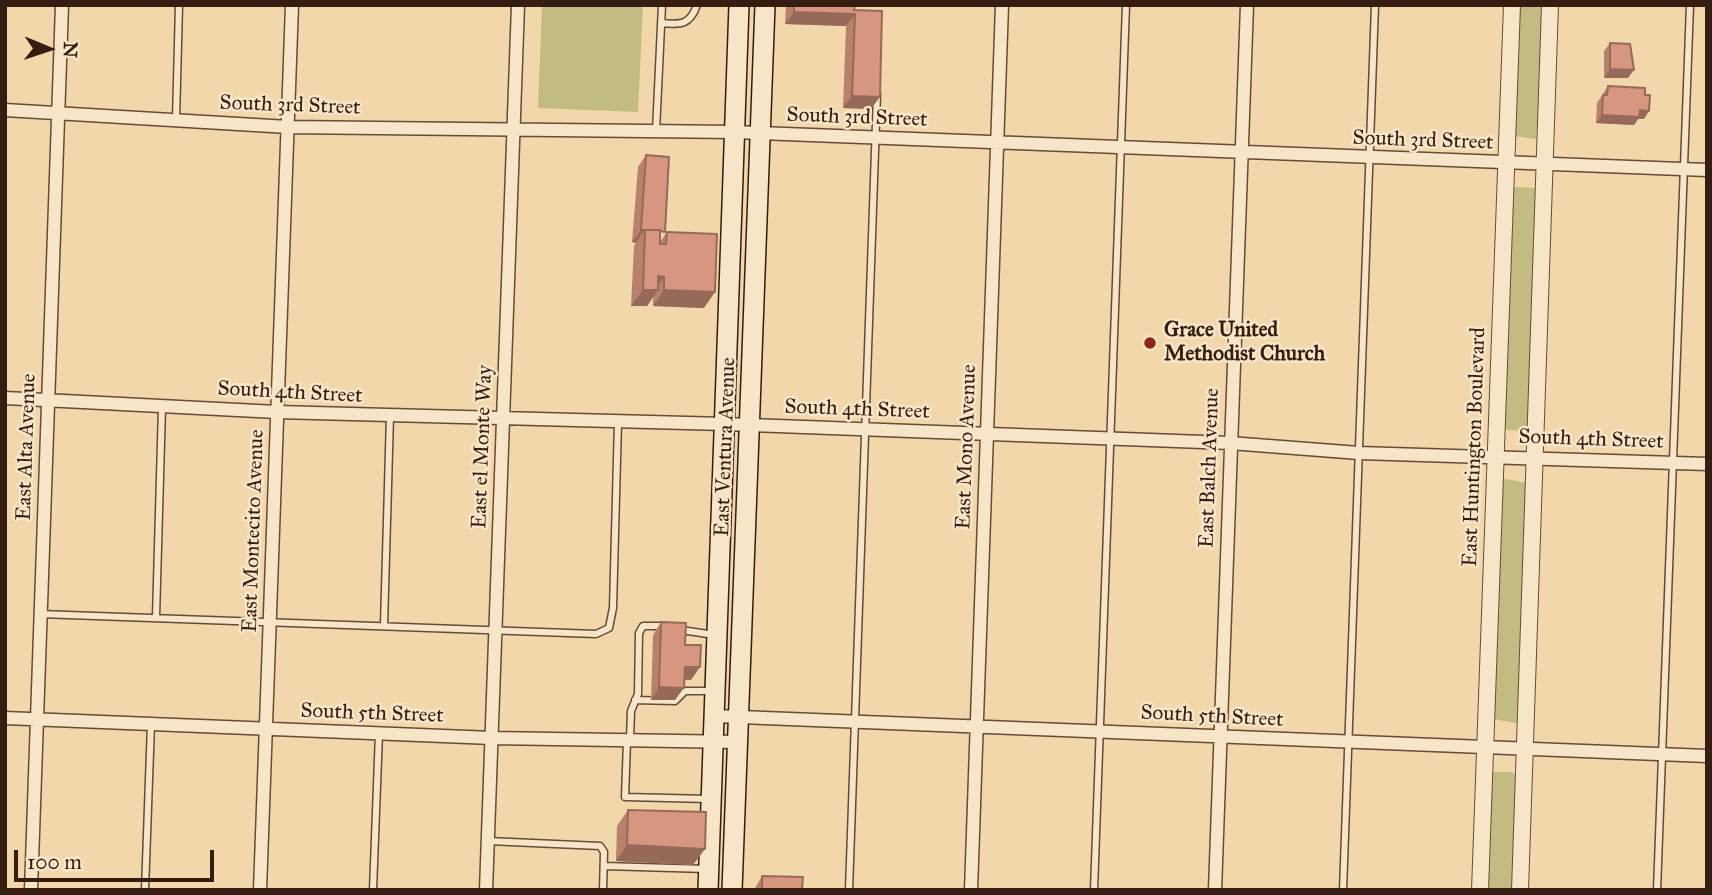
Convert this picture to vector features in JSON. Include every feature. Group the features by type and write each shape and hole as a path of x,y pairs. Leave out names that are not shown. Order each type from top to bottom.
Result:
{"main road":[{"name":"East Ventura Avenue","path":"708,890 739,5"},
{"name":"East Ventura Avenue","path":"733,890 765,5"}],"street":[{"name":"East Alta Avenue","path":"31,890 62,5"},
{"name":"East Montecito Avenue","path":"260,890 292,5"},
{"name":"East el Monte Way","path":"486,890 518,5"},
{"name":"East Mono Avenue","path":"971,890 1002,5"},
{"name":"East Balch Avenue","path":"1215,890 1247,5"},
{"name":"East Huntington Boulevard","path":"1480,890 1512,5"},
{"path":"1520,890 1550,5"},
{"name":"South 3rd Street","path":"5,110 288,127 734,132 1241,154 1707,170"},
{"name":"South 4th Street","path":"5,398 48,398 278,412 724,424 1230,443 1359,453 1707,464"},
{"name":"South 5th Street","path":"715,716 1707,757"},
{"name":"South 5th Street","path":"5,718 492,738 738,742"}],"lane":[{"path":"176,120 179,5"},
{"path":"656,131 662,5"},
{"path":"661,23 681,25 692,18 696,5"},
{"path":"1094,890 1125,5"},
{"path":"1343,890 1375,5"},
{"path":"1657,890 1690,5"},
{"path":"849,890 878,87"},
{"path":"156,617 162,405"},
{"path":"384,625 390,416"},
{"path":"40,614 596,634 609,628 613,608 618,422"},
{"path":"711,800 625,797 639,633 643,625 673,625 687,634 717,635"},
{"path":"635,700 675,701 685,691 715,691"},
{"path":"145,890 151,724"},
{"path":"373,890 379,733"},
{"path":"488,841 600,846 604,852 603,890"},
{"path":"604,866 709,869"}],"shaded area":[{"path":"542,5 643,5 638,112 538,108"},
{"path":"1518,5 1545,5 1536,139 1514,136"},
{"path":"1512,188 1536,188 1529,428 1524,431 1507,430 1503,426"},
{"path":"1502,480 1527,483 1518,720 1515,723 1493,719"},
{"path":"1492,772 1512,772 1517,776 1513,890 1486,890"}],"building":[{"path":"794,5 855,5 854,10 882,11 880,97 852,96 855,14 794,12"},
{"path":"1610,43 1630,44 1634,70 1610,69"},
{"path":"1608,86 1645,88 1645,95 1650,95 1649,111 1640,110 1639,117 1602,115 1603,95 1607,95"},
{"path":"646,155 669,157 665,232 641,230"},
{"path":"645,230 660,230 660,244 666,244 667,232 717,234 715,292 664,290 664,277 658,276 658,290 643,290"},
{"path":"661,622 686,623 685,645 701,645 700,667 685,667 684,688 659,687"},
{"path":"628,810 706,812 705,849 627,845"},
{"path":"762,876 803,877 802,890 762,890"}],"place":[{"name":"Grace United Methodist Church","path":"1150,343"}]}
